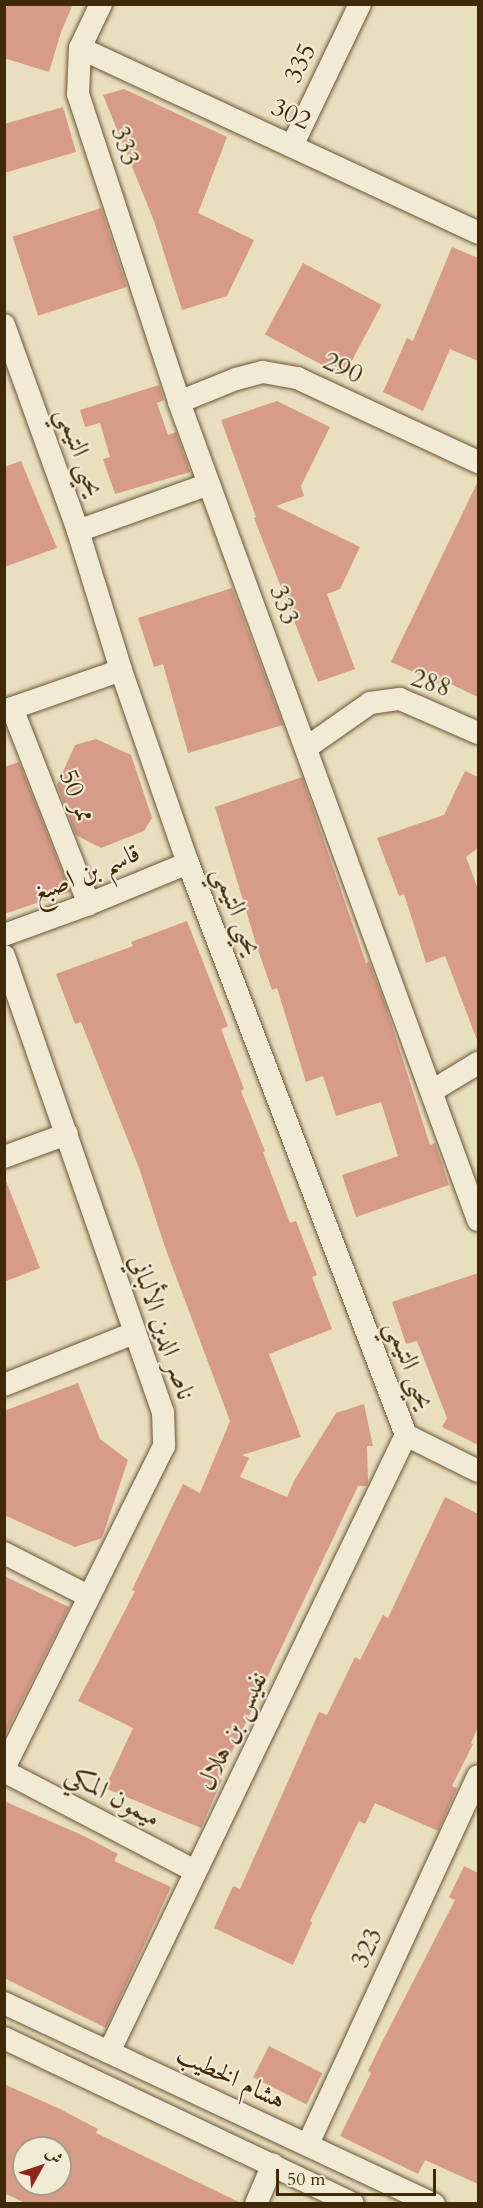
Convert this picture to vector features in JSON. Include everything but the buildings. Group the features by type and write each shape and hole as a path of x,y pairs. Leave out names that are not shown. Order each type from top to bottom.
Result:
{"street":[{"name":"333","path":"100,4 80,48 78,94 179,402 478,1220"},
{"name":"335","path":"292,146 360,4"},
{"name":"302","path":"80,48 478,233"},
{"name":"يحيى التيمي","path":"4,325 78,531 121,670 188,862 406,1435 478,1471"},
{"name":"290","path":"179,402 236,379 263,372 297,378 478,462"},
{"path":"78,531 209,484"},
{"path":"8,710 121,670"},
{"name":"288","path":"306,748 370,704 400,699 478,733"},
{"name":"ممر 50","path":"8,710 89,904"},
{"name":"قاسم بن اصبغ","path":"4,935 89,904 188,862"},
{"name":"ناصر الدين الألباني","path":"4,956 163,1412 164,1446 4,1769"},
{"path":"432,1091 478,1063"},
{"path":"4,1157 67,1134"},
{"path":"4,1385 134,1333"},
{"name":"نفيس بن هلال","path":"109,2052 406,1435"},
{"path":"4,1553 88,1596"},
{"name":"ميمون المكي","path":"4,1769 195,1871"},
{"name":"323","path":"308,2144 478,1776"},
{"name":"هشام الخطيب","path":"4,2003 434,2204"},
{"path":"4,2038 353,2204"},
{"path":"256,2204 273,2164"}]}
